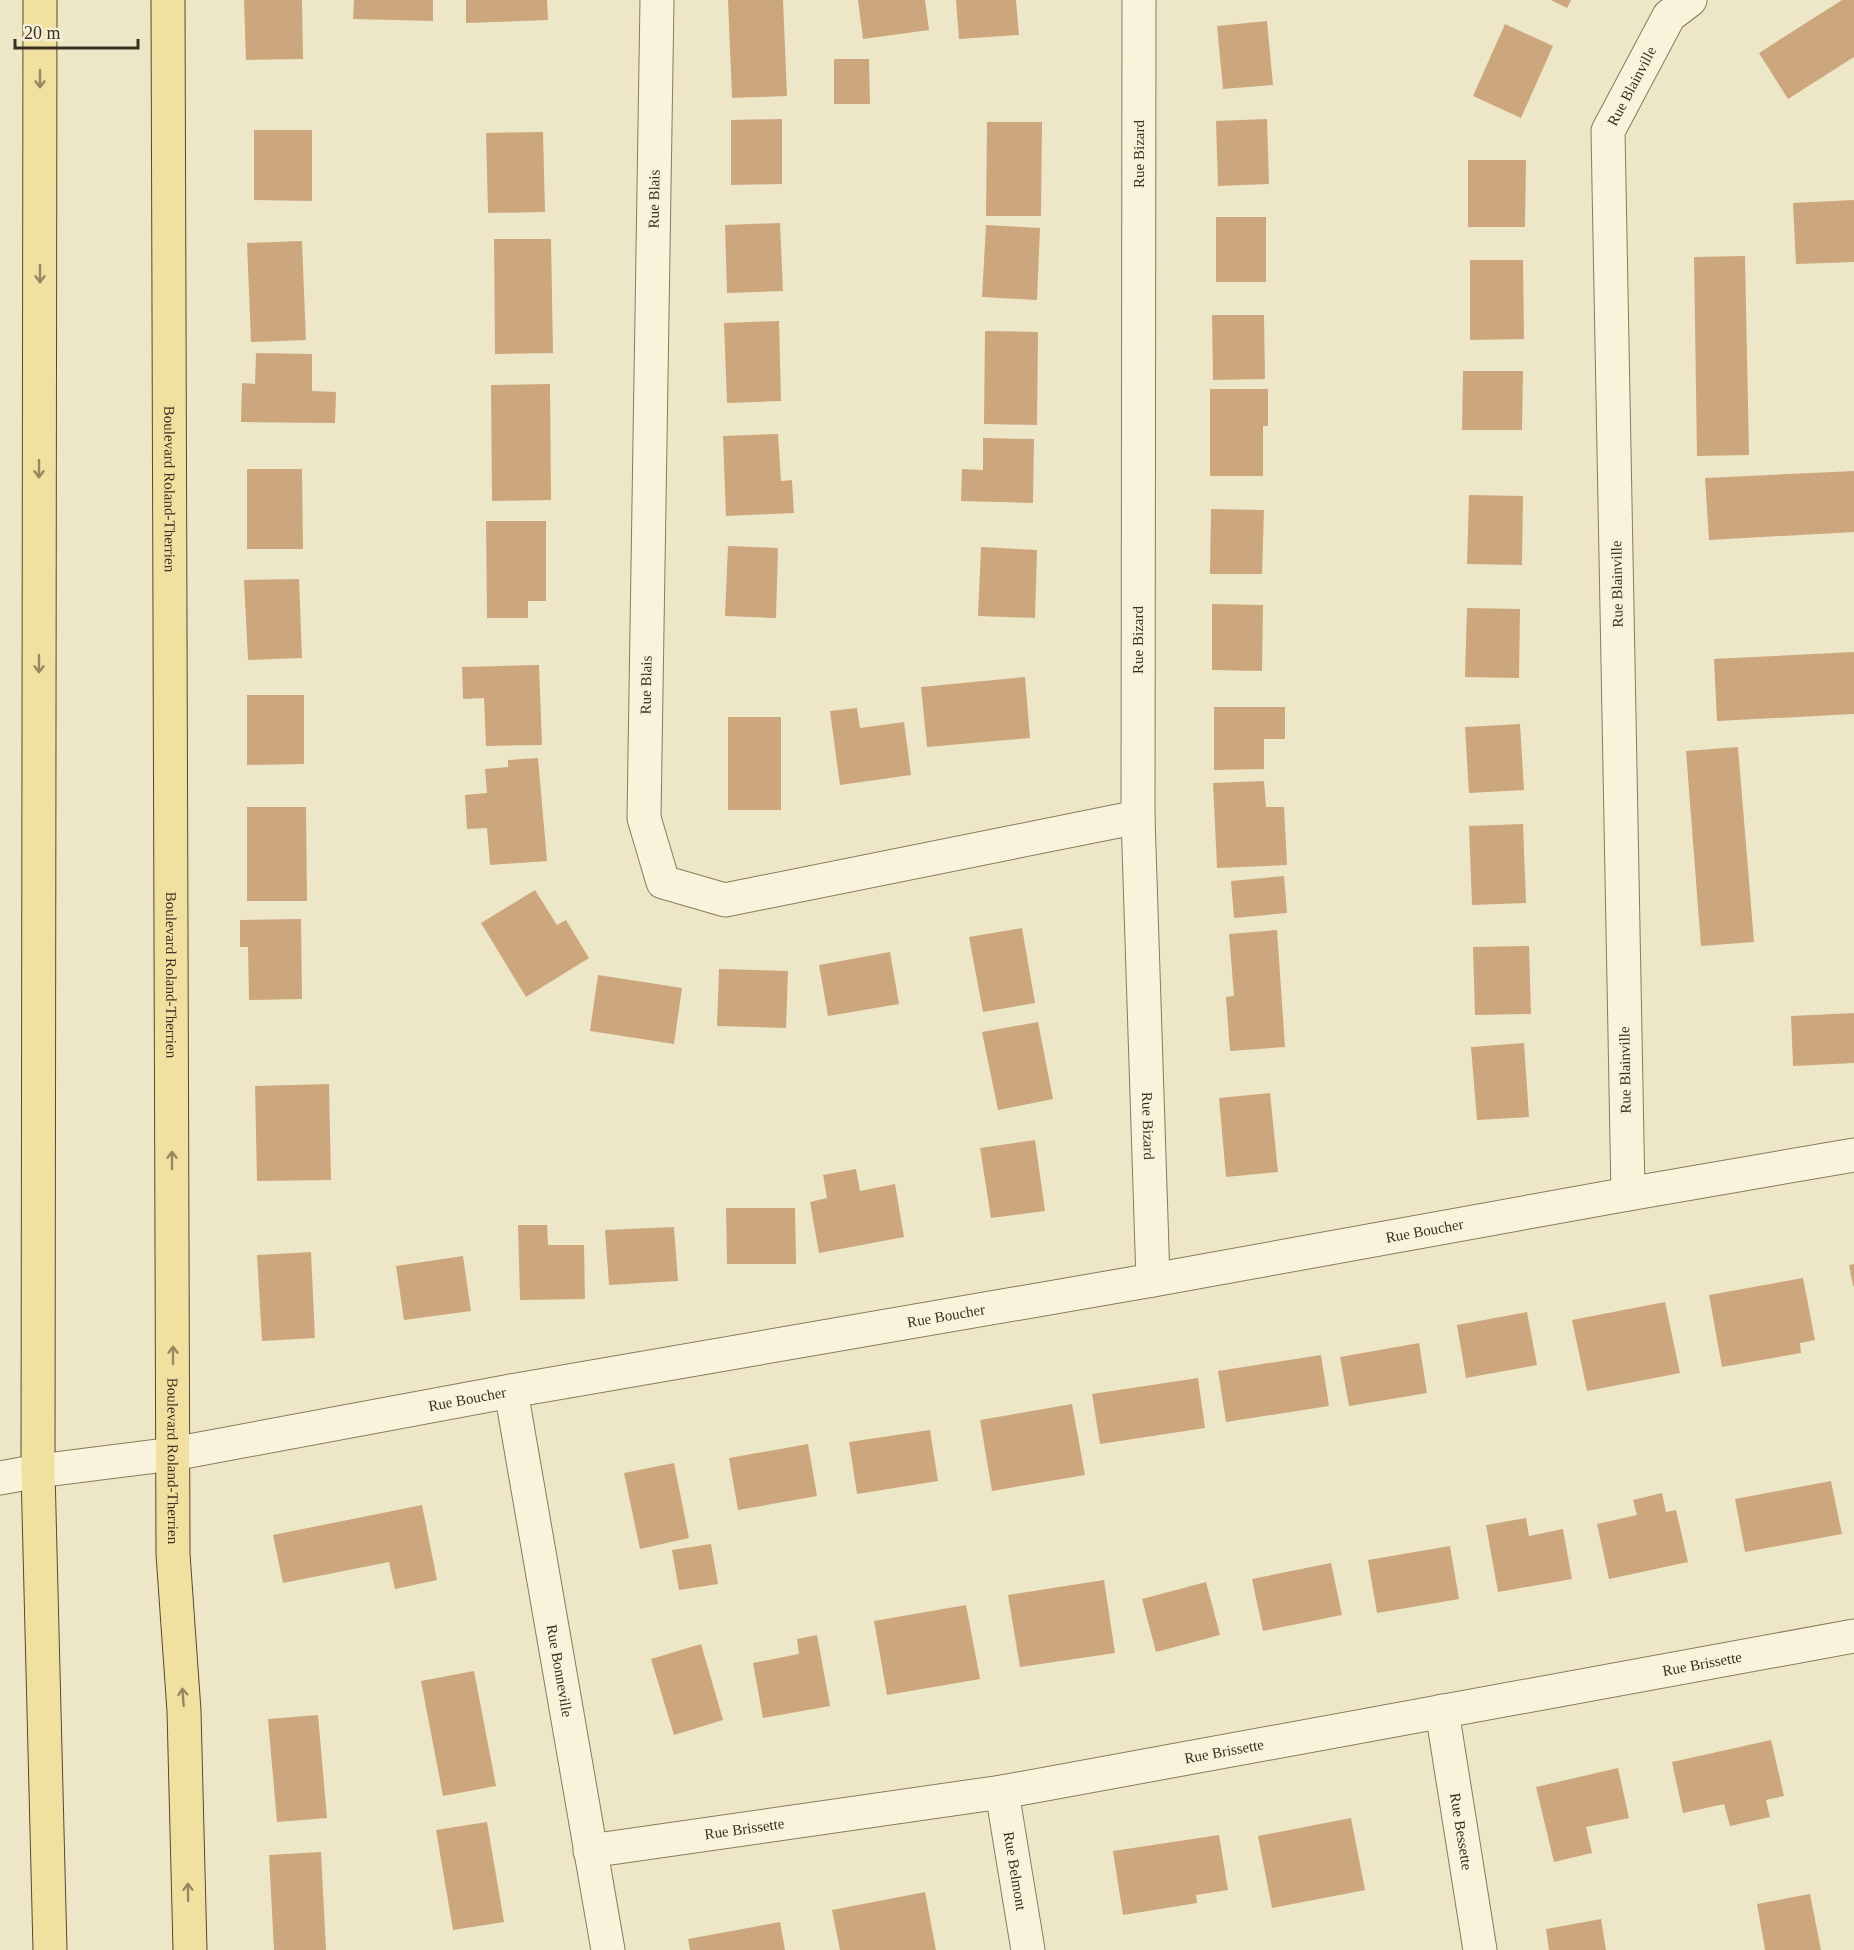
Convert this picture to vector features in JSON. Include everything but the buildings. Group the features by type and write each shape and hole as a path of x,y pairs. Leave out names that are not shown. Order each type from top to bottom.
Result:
{"main road":[{"path":"40,0 38,1471 50,1950"},
{"name":"Boulevard Roland-Therrien","path":"168,0 173,1554 184,1711 190,1950"}],"street":[{"name":"Rue Blais","path":"657,0 644,818 663,882 725,900 1138,817"},
{"name":"Rue Bizard","path":"1139,0 1138,817 1153,1280"},
{"name":"Rue Blainville","path":"1628,1194 1608,131 1670,16 1690,0"},
{"name":"Rue Boucher","path":"0,1478 173,1454 511,1391 1854,1155"},
{"name":"Rue Bonneville","path":"511,1391 608,1950"},
{"name":"Rue Brissette","path":"590,1851 1002,1792 1854,1636"},
{"name":"Rue Bessette","path":"1442,1711 1480,1950"},
{"name":"Rue Belmont","path":"1002,1792 1028,1950"}]}
